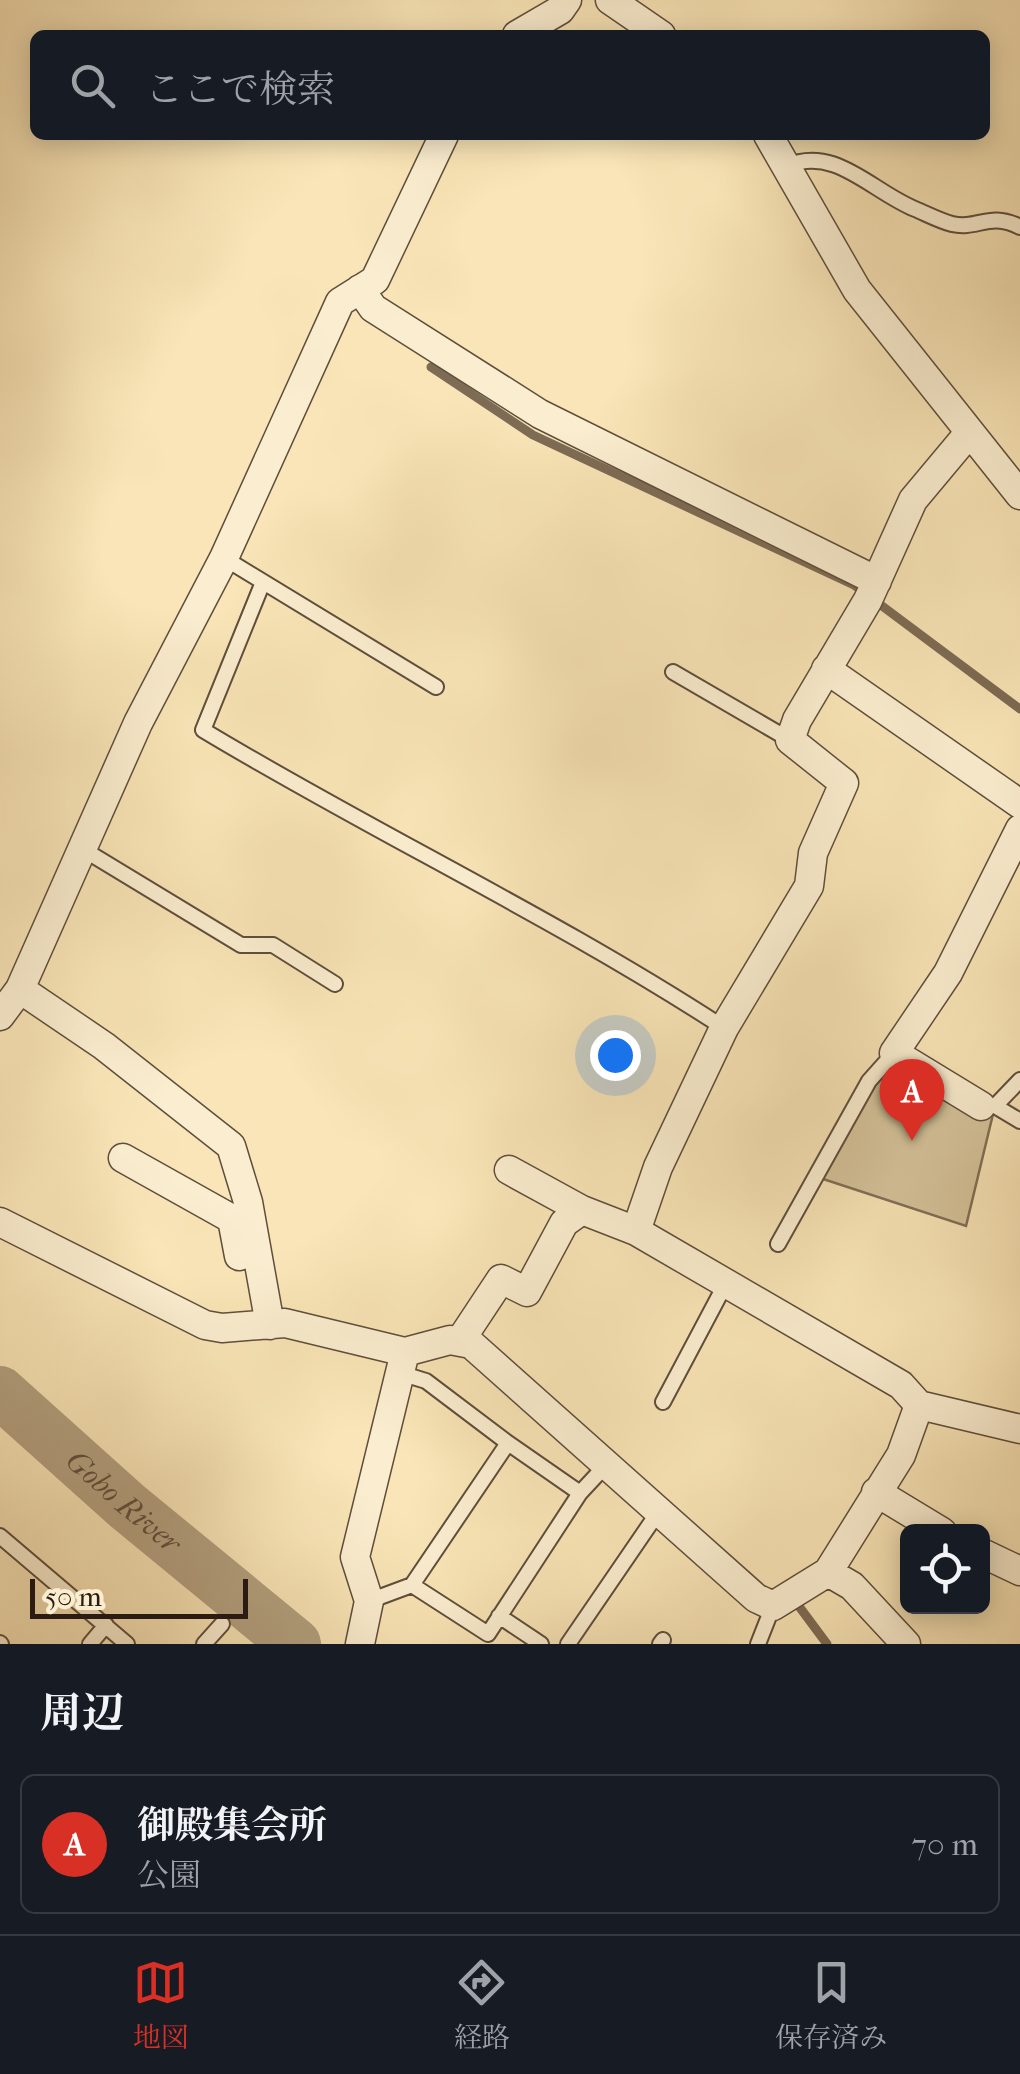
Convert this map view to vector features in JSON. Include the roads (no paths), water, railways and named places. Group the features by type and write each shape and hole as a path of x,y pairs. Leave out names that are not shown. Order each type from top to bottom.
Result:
{"street":[{"path":"526,30 560,10 567,0"},
{"path":"610,0 653,30"},
{"path":"0,1016 20,989 138,722 224,558 340,302 375,280 442,140"},
{"path":"771,140 857,290 1020,495"},
{"path":"360,289 372,308 540,414 872,591"},
{"path":"636,1232 658,1167 724,1028 809,886 812,853 844,783 790,740 872,591 912,500 969,434"},
{"path":"826,669 1020,804"},
{"path":"988,1106 894,1052 948,973 1020,830"},
{"path":"20,989 104,1046 231,1146 248,1202 261,1326"},
{"path":"123,1158 232,1219 261,1326"},
{"path":"509,1170 582,1210 636,1232 726,1283 901,1385 919,1404 1020,1429"},
{"path":"0,1222 205,1325 285,1323 402,1362 460,1341 500,1279 527,1292 564,1224 582,1210"},
{"path":"460,1341 485,1354 756,1598 773,1606 828,1572 901,1456 919,1404"},
{"path":"360,1644 369,1601 354,1557 402,1362"},
{"path":"876,1492 929,1524"},
{"path":"990,1557 1020,1572"},
{"path":"828,1572 852,1586 906,1644"}],"lane":[{"path":"787,166 808,157 840,166 896,201 955,225 993,218 1020,227"},
{"path":"224,558 436,687"},
{"path":"263,582 203,730 350,818 652,981 724,1028"},
{"path":"673,672 790,740"},
{"path":"81,848 241,945 273,944 335,984"},
{"path":"778,1244 869,1080 894,1052"},
{"path":"1020,1080 988,1106 1020,1121"},
{"path":"662,1402 726,1283"},
{"path":"402,1362 508,1444 580,1493"},
{"path":"369,1601 412,1585 508,1444"},
{"path":"412,1585 484,1639 580,1493 606,1464"},
{"path":"568,1644 659,1511"},
{"path":"0,1536 127,1644"},
{"path":"758,1644 773,1606"},
{"path":"500,1616 541,1644"},
{"path":"204,1644 222,1624"},
{"path":"90,1644 106,1625"}],"waterway":[{"path":"431,367 533,435 854,585 1020,709"},
{"name":"Gobo River","path":"0,1392 127,1506 295,1644"},
{"path":"798,1605 827,1644"}],"place":[{"name":"御殿集会所","path":"912,1141"}]}
